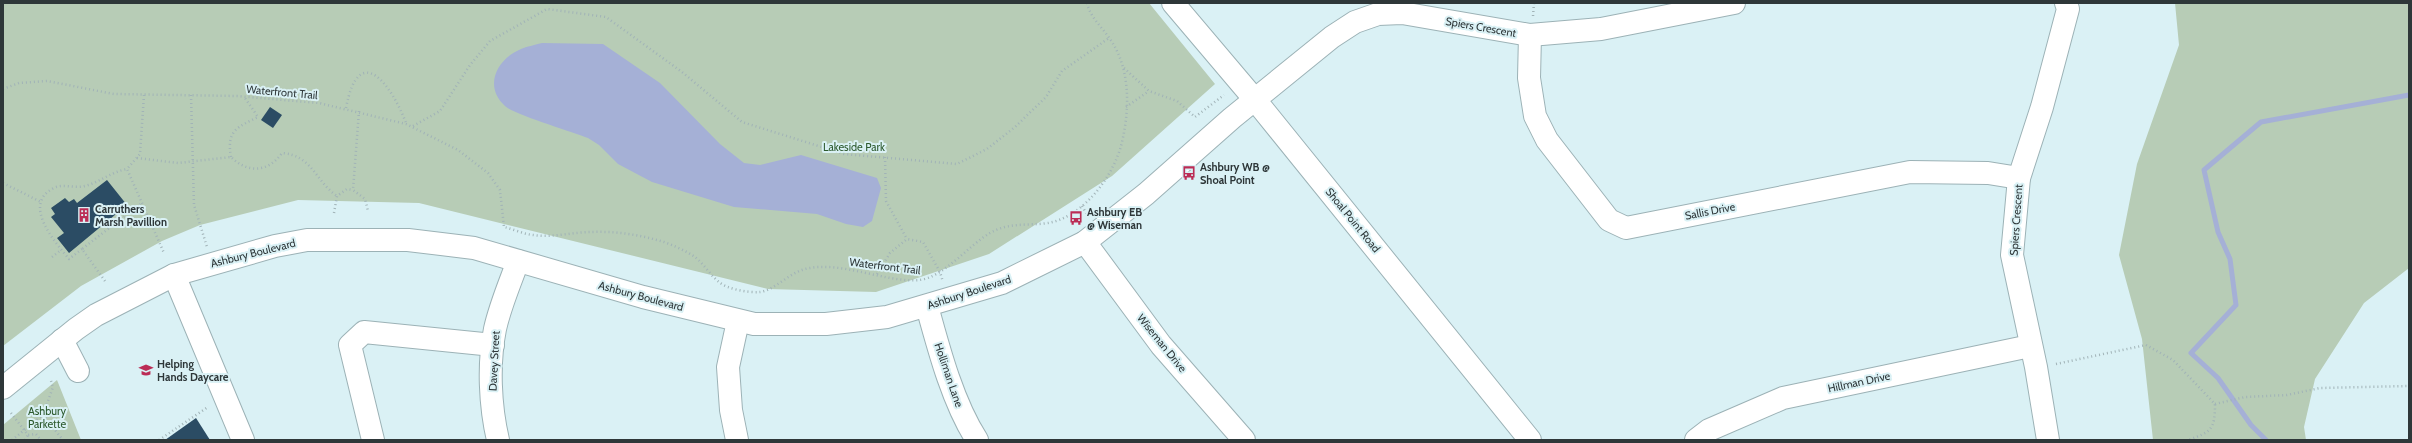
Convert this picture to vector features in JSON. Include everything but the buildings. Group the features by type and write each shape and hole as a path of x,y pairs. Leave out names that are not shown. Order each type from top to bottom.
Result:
{"street":[{"name":"Shoal Point Road","path":"1173,3 1256,101 1530,440"},
{"name":"Spiers Crescent","path":"1256,101 1332,37 1356,22 1378,14 1402,13 1530,35 1602,29 1734,3"},
{"name":"Spiers Crescent","path":"2048,440 2036,367 2030,346 2012,255 2019,178 2042,108 2068,9 2066,3"},
{"name":"Sallis Drive","path":"1530,35 1529,78 1536,116 1547,140 1609,220 1626,228 1910,172 1988,173 2019,178"},
{"name":"Ashbury Boulevard","path":"3,388 62,340 108,308 174,275 275,246 307,240 408,240 474,248 643,297 754,324 826,324 888,317 1002,283 1084,242 1146,194 1232,118 1256,101"},
{"name":"Wiseman Drive","path":"1084,242 1161,346 1244,440"},
{"name":"Davey Street","path":"498,440 495,424 492,377 493,345 495,329 518,261"},
{"path":"174,275 244,440"},
{"name":"Holliman Lane","path":"927,306 965,422 977,440"},
{"path":"737,440 731,410 728,367 738,321"},
{"path":"373,440 350,345 364,332 493,345"},
{"path":"62,340 78,371"},
{"name":"Hillman Drive","path":"1696,440 1710,430 1783,398 2030,346"}],"path":[{"name":"Waterfront Trail","path":"3,89 19,83 47,81 114,94 245,97 319,103 346,108 413,126 458,150 488,173 500,190 504,227 533,235 592,232 638,236 683,250 701,262 721,283 733,288 761,292 806,268 829,268 917,281 940,272 968,248 992,232 1012,224 1055,221 1071,214 1082,206 1101,186 1116,160 1124,130 1126,107 1124,68 1109,38 1090,13 1087,3"},
{"path":"413,126 440,112 470,65 490,41 547,9 606,17 682,72 742,122 844,154 957,164 968,159 1004,136 1037,107 1062,71 1074,60 1109,38"},
{"path":"1124,68 1149,91 1177,101 1195,118 1224,95"},
{"path":"346,108 350,89 354,80 364,73 371,73 378,75 386,84 400,106 406,124"},
{"path":"1126,107 1149,91"},
{"path":"142,203 69,259 61,250 42,220 41,202 48,192 55,187 82,187 108,174 127,169 137,158 140,154 144,94"},
{"path":"191,96 194,162 192,185 194,205 213,263"},
{"path":"231,157 230,143 235,130 239,125 258,117 245,97"},
{"path":"353,190 359,111"},
{"path":"137,158 178,163 231,157 247,168 256,169 268,166 282,153 299,158 318,173 326,187 337,196"},
{"path":"885,157 886,201 907,239"},
{"path":"127,169 164,253"},
{"path":"3,183 41,202"},
{"path":"334,213 337,196 347,189 353,190 365,199 368,211"},
{"path":"907,239 923,242 940,272"},
{"path":"877,274 890,253 907,239"},
{"path":"82,249 105,281"},
{"path":"52,257 61,250"},
{"path":"2056,364 2146,345 2173,360 2215,404 2215,414 2210,431 2204,436 2188,440"},
{"path":"12,440 43,415 53,387 51,381"},
{"path":"2215,404 2245,398 2287,395 2320,388 2409,386"},
{"path":"159,440 208,407"},
{"path":"11,413 28,435"},
{"path":"43,415 63,440"},
{"path":"28,435 36,434 41,440"},
{"path":"25,440 28,435"}],"green space":[{"name":"Lakeside Park","path":"3,3 1149,3 1215,84 1112,176 989,254 876,292 768,289 419,203 298,200 200,225 162,241 81,286 3,346"},
{"path":"2175,3 2409,3 2409,268 2364,303 2315,379 2304,427 2306,440 2153,440 2142,339 2119,255 2137,164 2179,45"},
{"name":"Ashbury Parkette","path":"57,380 81,440 3,440 3,425"}],"water":[{"path":"542,43 603,44 660,83 720,144 744,163 760,165 801,155 877,178 881,188 872,221 863,227 846,224 817,214 734,207 652,182 618,164 599,145 588,138 519,114 505,106 498,98 494,82 496,74 505,59 524,48"}],"waterway":[{"path":"2266,440 2251,425 2218,378 2191,353 2236,305 2230,259 2218,232 2204,170 2261,122 2409,95"}],"place":[{"name":"Ashbury WB @ Shoal Point","path":"1189,173"},
{"name":"Carruthers Marsh Pavillion","path":"84,215"},
{"name":"Ashbury EB @ Wiseman","path":"1076,218"},
{"name":"Helping Hands Daycare","path":"146,370"}]}
